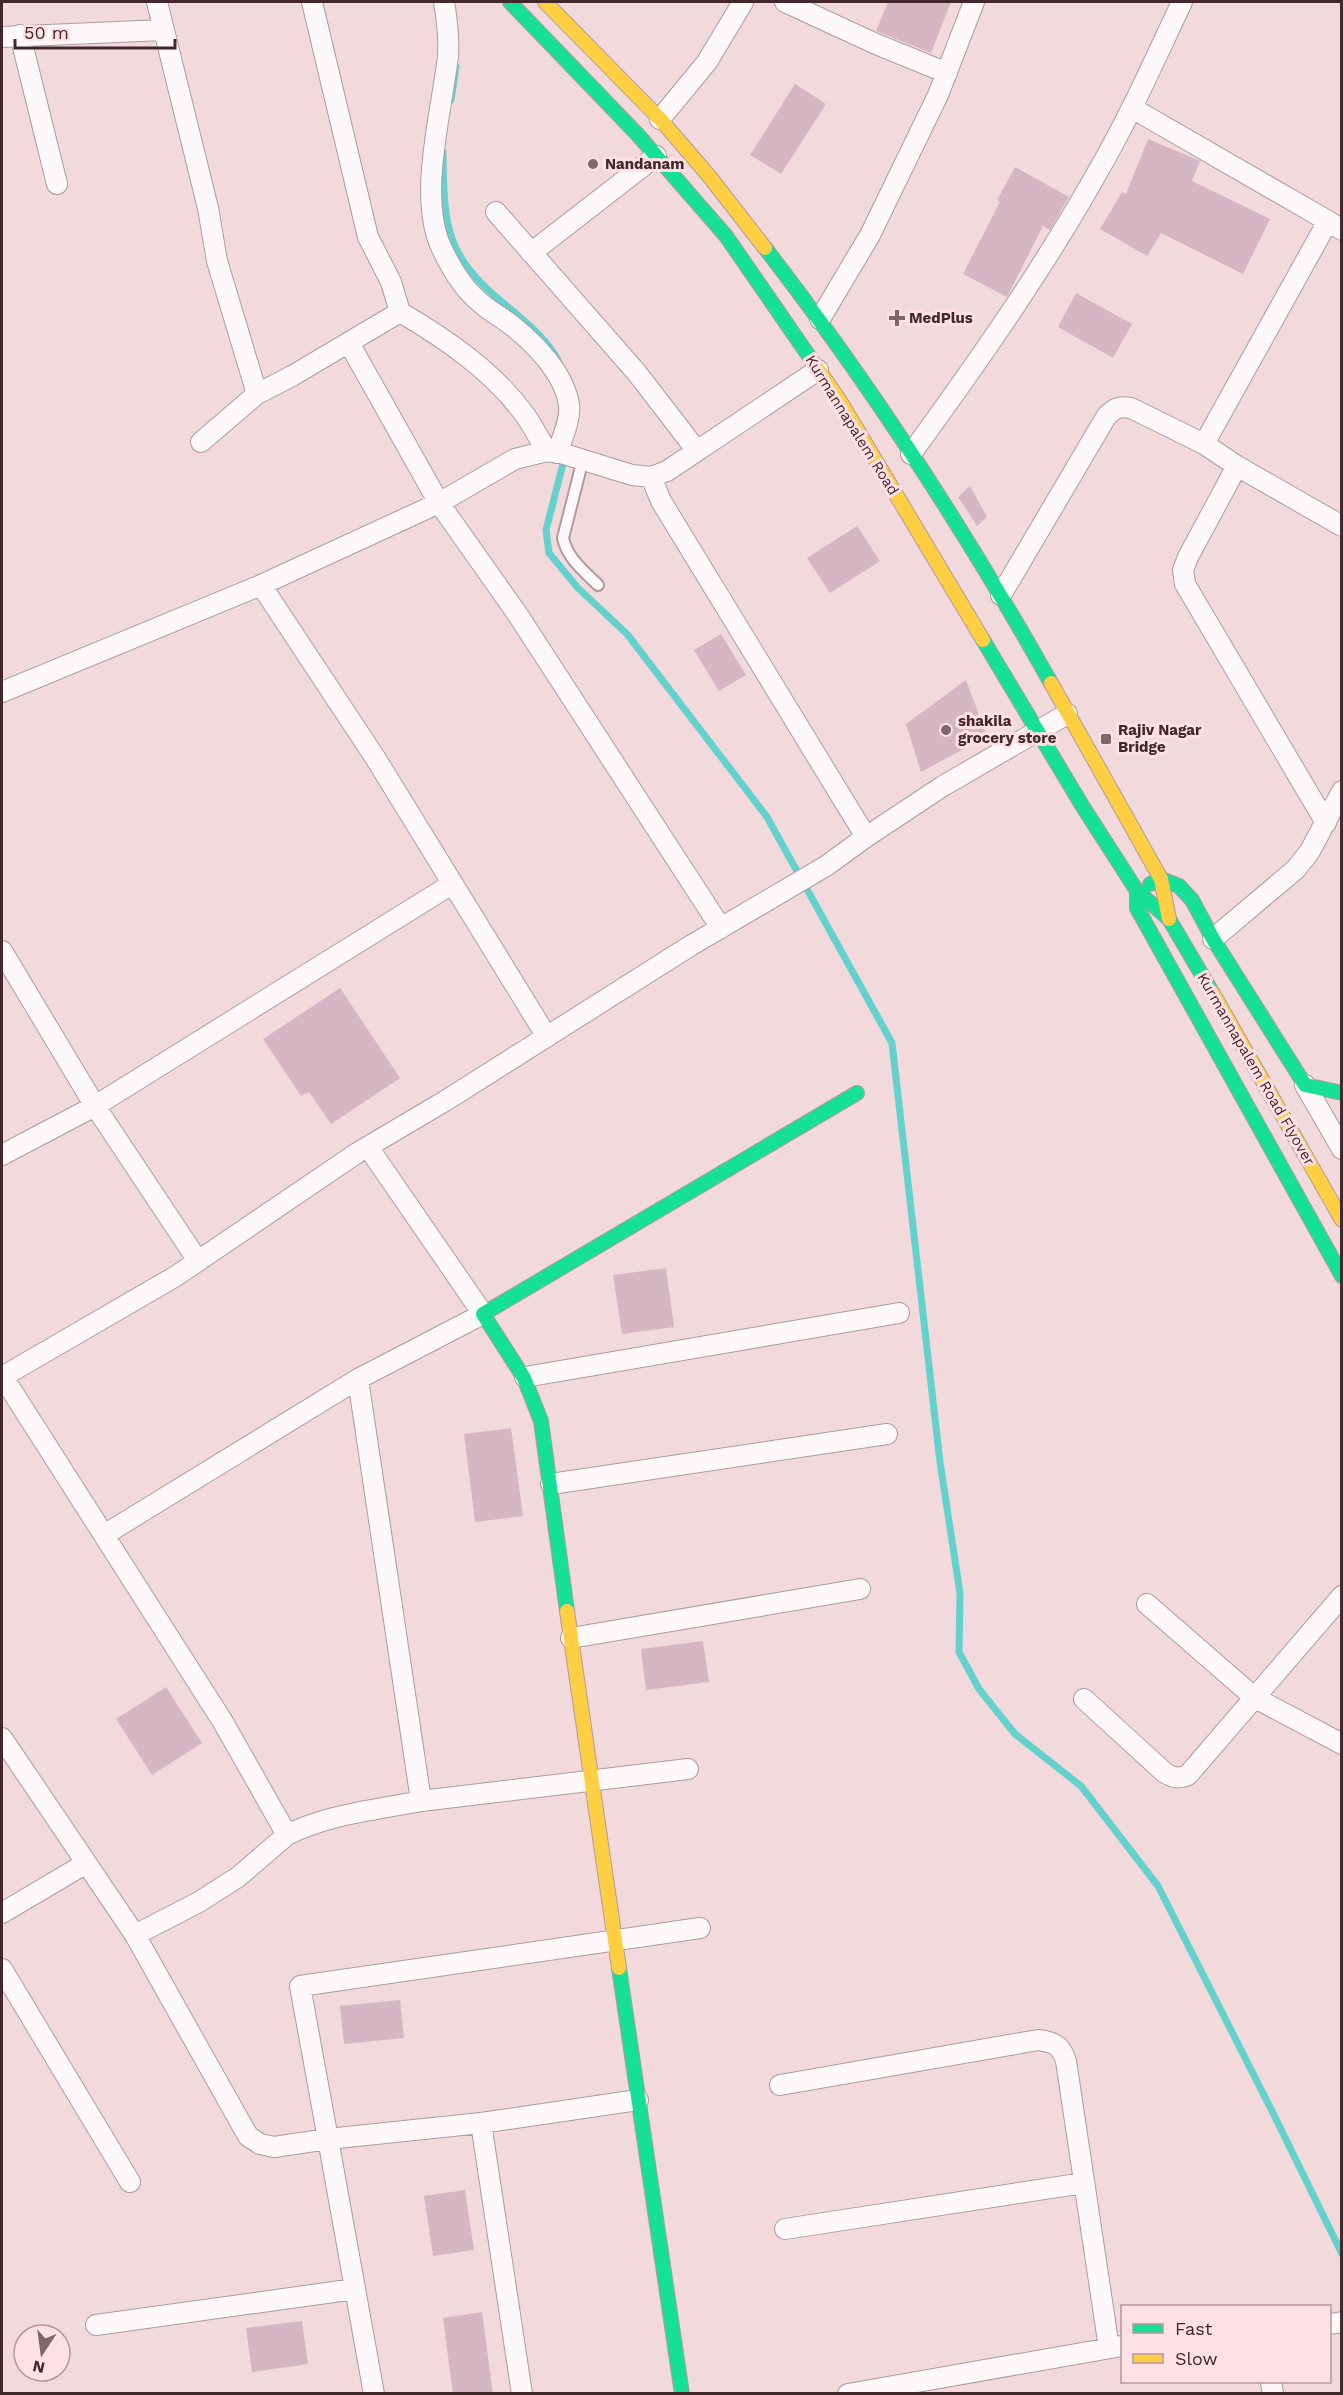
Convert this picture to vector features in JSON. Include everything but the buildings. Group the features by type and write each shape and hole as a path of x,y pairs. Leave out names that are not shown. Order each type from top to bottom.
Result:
{"main road":[{"name":"Kurmannapalem Road","path":"510,2 656,156 726,236 840,401 1037,730 1137,891"},
{"name":"Kurmannapalem Road","path":"545,2 660,119 710,176 820,319 911,454 1001,595 1161,879"},
{"path":"1341,1093 1305,1085 1213,939 1192,900 1179,886 1161,879 1137,891 1137,908 1341,1276"},
{"name":"Kurmannapalem Road Flyover","path":"1161,879 1169,919"},
{"name":"Kurmannapalem Road Flyover","path":"1137,891 1169,919 1341,1220"},
{"path":"682,2394 591,1782 541,1421 535,1399 525,1377 483,1314 857,1093"}],"street":[{"path":"157,2 208,208 217,261 257,394"},
{"path":"312,2 368,237 391,282 400,312 451,344 505,392 564,454"},
{"path":"444,2 448,53 435,139 432,181 434,227 441,248 454,272 471,293 480,303 530,340 556,373 569,405 564,454"},
{"path":"660,119 707,62 743,2"},
{"path":"785,2 876,44 947,73"},
{"path":"820,319 870,235 938,95 974,2"},
{"path":"911,454 994,340 1097,174 1132,108 1182,2"},
{"path":"57,184 11,36 163,30"},
{"path":"1132,108 1335,225 1204,444"},
{"path":"531,253 656,156"},
{"path":"496,212 636,373 697,451"},
{"path":"201,442 257,394 400,312"},
{"path":"349,343 439,503 518,615 721,928"},
{"path":"2,692 261,585 439,503 515,459 564,454 632,475 651,477 667,471 818,370"},
{"path":"1001,595 1106,417 1112,410 1121,406 1131,408 1204,444 1237,466 1341,526"},
{"path":"1237,466 1188,557 1183,570 1185,584 1326,823"},
{"path":"651,477 661,501 866,837"},
{"path":"261,585 376,759 547,1037"},
{"path":"287,1835 223,1722 2,1377 198,1261 368,1147 721,928 826,866 943,786 1067,714"},
{"path":"1213,939 1296,868 1310,851 1341,791"},
{"path":"2,1155 95,1106 452,884"},
{"path":"2,951 95,1106 198,1261"},
{"path":"1305,1085 1341,1149"},
{"path":"104,1535 358,1379 483,1314 368,1147"},
{"path":"525,1377 899,1313"},
{"path":"358,1379 421,1801"},
{"path":"551,1484 887,1434"},
{"path":"571,1638 860,1589"},
{"path":"1084,1699 1165,1773 1173,1778 1181,1778 1188,1775 1341,1596"},
{"path":"1147,1604 1255,1698 1341,1744"},
{"path":"2,1738 84,1864 135,1935 249,2136 260,2144 274,2147 481,2123 638,2100"},
{"path":"135,1935 199,1902 228,1883 287,1835 326,1819 421,1801 688,1770"},
{"path":"2,1913 84,1864"},
{"path":"374,2394 300,1986 700,1928"},
{"path":"2,1969 130,2182"},
{"path":"780,2085 1038,2040 1052,2042 1062,2048 1066,2061 1084,2182 1116,2347 848,2394"},
{"path":"481,2123 522,2394"},
{"path":"785,2229 1084,2182"},
{"path":"96,2325 355,2289"}],"lane":[{"path":"564,454 563,538 565,548 598,585"}],"waterway":[{"path":"451,100 456,67"},
{"path":"443,152 444,199 451,236 458,252 483,285 541,337 559,362"},
{"path":"565,456 546,530 549,553 578,588 627,634 767,817 892,1043 940,1462 960,1593 959,1652 979,1689 1015,1734 1081,1786 1158,1886 1342,2254"}],"traffic: fast":[{"path":"510,2 638,135 726,236 813,362"},
{"path":"765,248 880,406 916,460 1051,683"},
{"path":"983,640 1083,807 1137,891 1169,919 1212,992"},
{"path":"1150,884 1161,879 1179,886 1192,900 1213,939 1305,1085 1342,1093"},
{"path":"1137,891 1137,908 1342,1276"},
{"path":"567,1611 541,1421 524,1378 483,1314 857,1093"},
{"path":"619,1968 682,2394"}],"traffic: slow":[{"path":"545,2 660,119 709,176 765,248"},
{"path":"813,362 840,401 983,640"},
{"path":"1051,683 1161,879 1169,919"},
{"path":"1212,992 1342,1220"},
{"path":"567,1611 619,1968"}],"place":[{"name":"Nandanam","path":"593,164"},
{"name":"MedPlus","path":"897,318"},
{"name":"shakila grocery store","path":"946,730"},
{"name":"Rajiv Nagar Bridge","path":"1106,739"}]}
